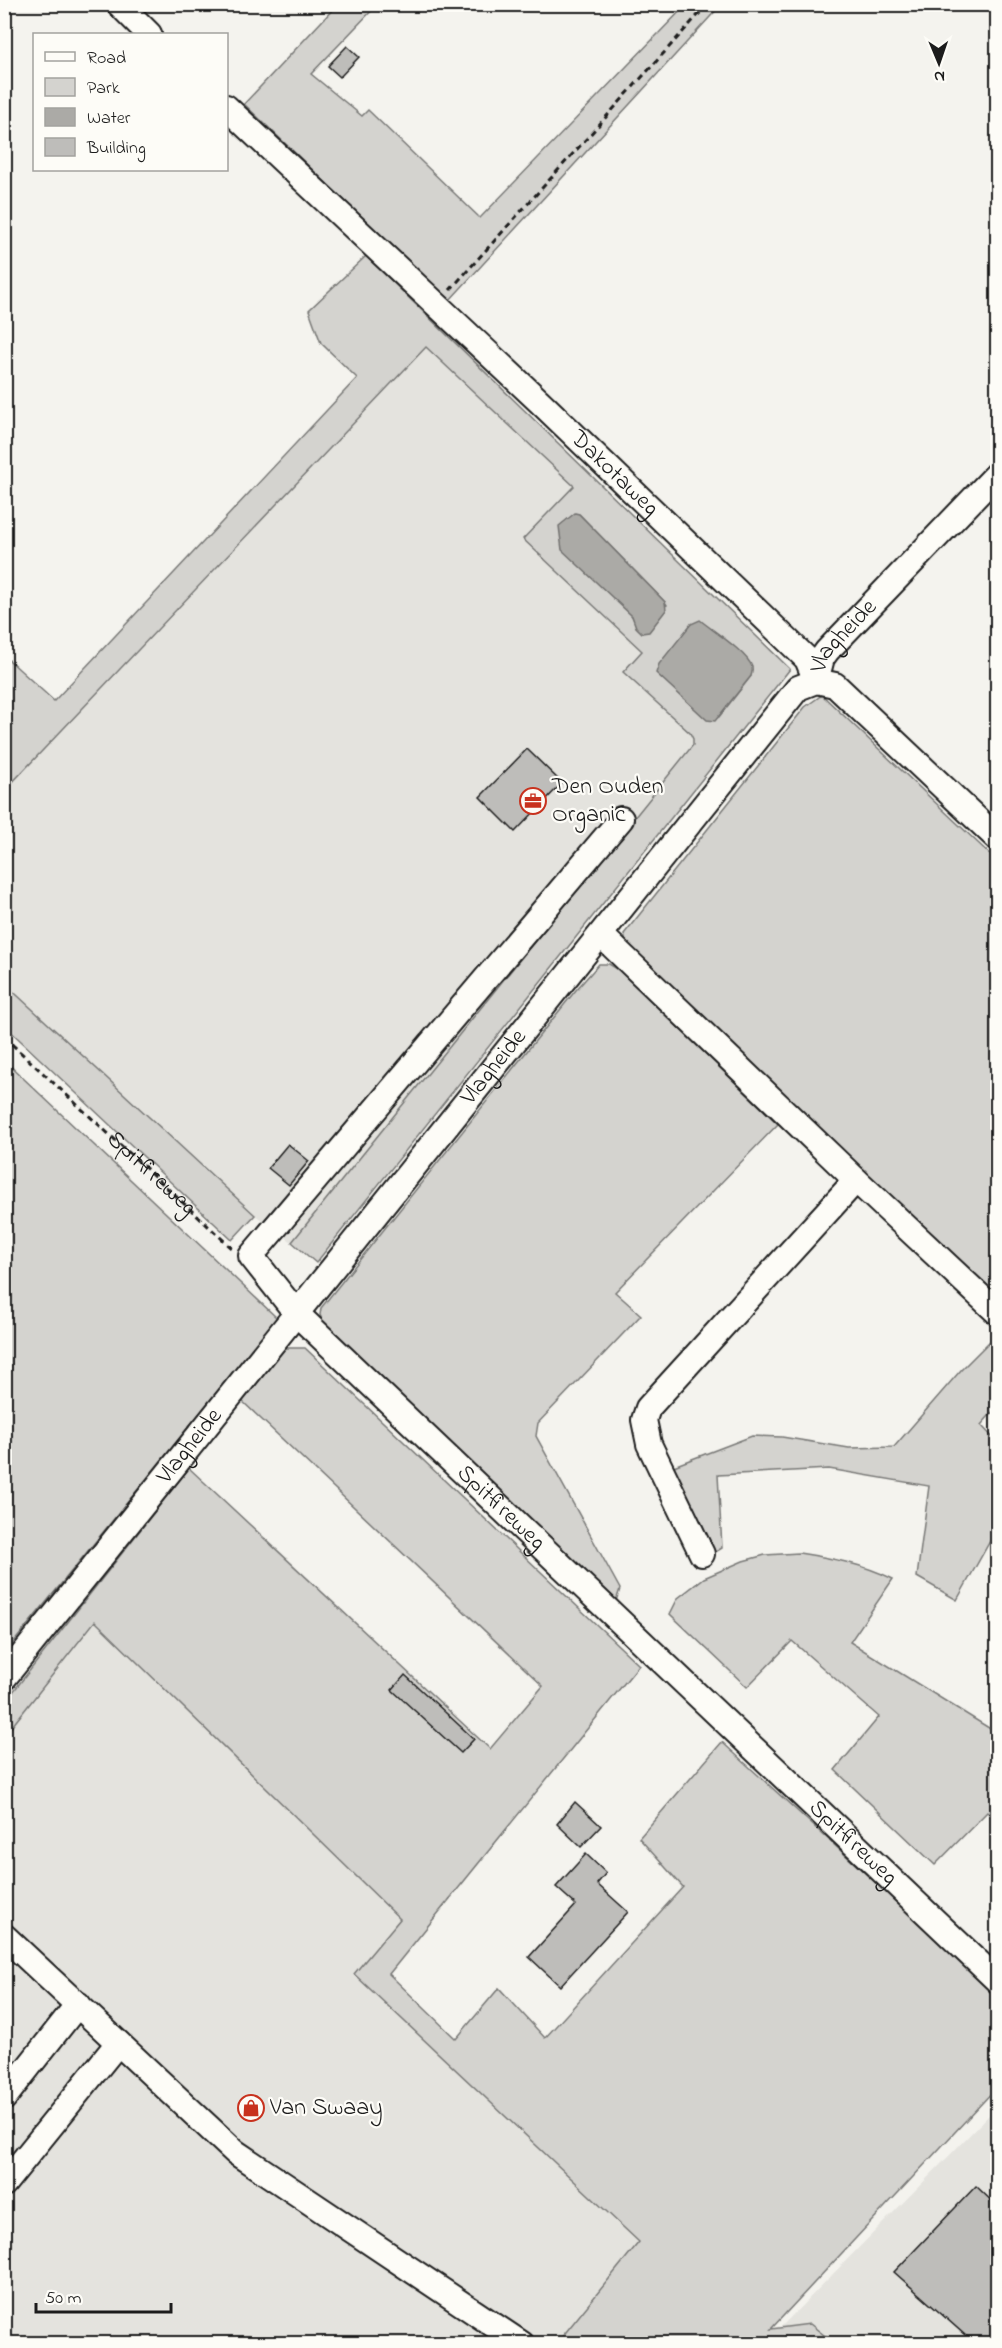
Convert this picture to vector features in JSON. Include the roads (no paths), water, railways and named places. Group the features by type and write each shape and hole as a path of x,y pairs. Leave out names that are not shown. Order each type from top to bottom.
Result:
{"street":[{"path":"119,4 149,33"},
{"name":"Dakotaweg","path":"228,109 436,304 807,659 816,681"},
{"name":"Vlagheide","path":"4,1678 798,688 816,681 822,658 827,651 998,473"},
{"path":"816,681 829,683 840,690 998,839"},
{"name":"Spitfireweg","path":"621,819 251,1256 297,1314 998,1981"},
{"path":"601,935 998,1313"},
{"path":"702,1554 649,1444 644,1420 648,1408 856,1180"},
{"path":"4,1936 235,2152 522,2343"},
{"path":"4,2098 78,2004"},
{"path":"4,2184 118,2043"}],"water":[{"path":"575,513 579,514 665,602 666,610 649,632 642,633 636,627 632,616 562,550 559,526"},
{"path":"700,620 744,655 752,668 751,676 715,721 707,720 656,673 659,664 691,624"}],"place":[{"name":"Den Ouden Organic","path":"533,801"},
{"name":"Van Swaay","path":"251,2108"}]}
